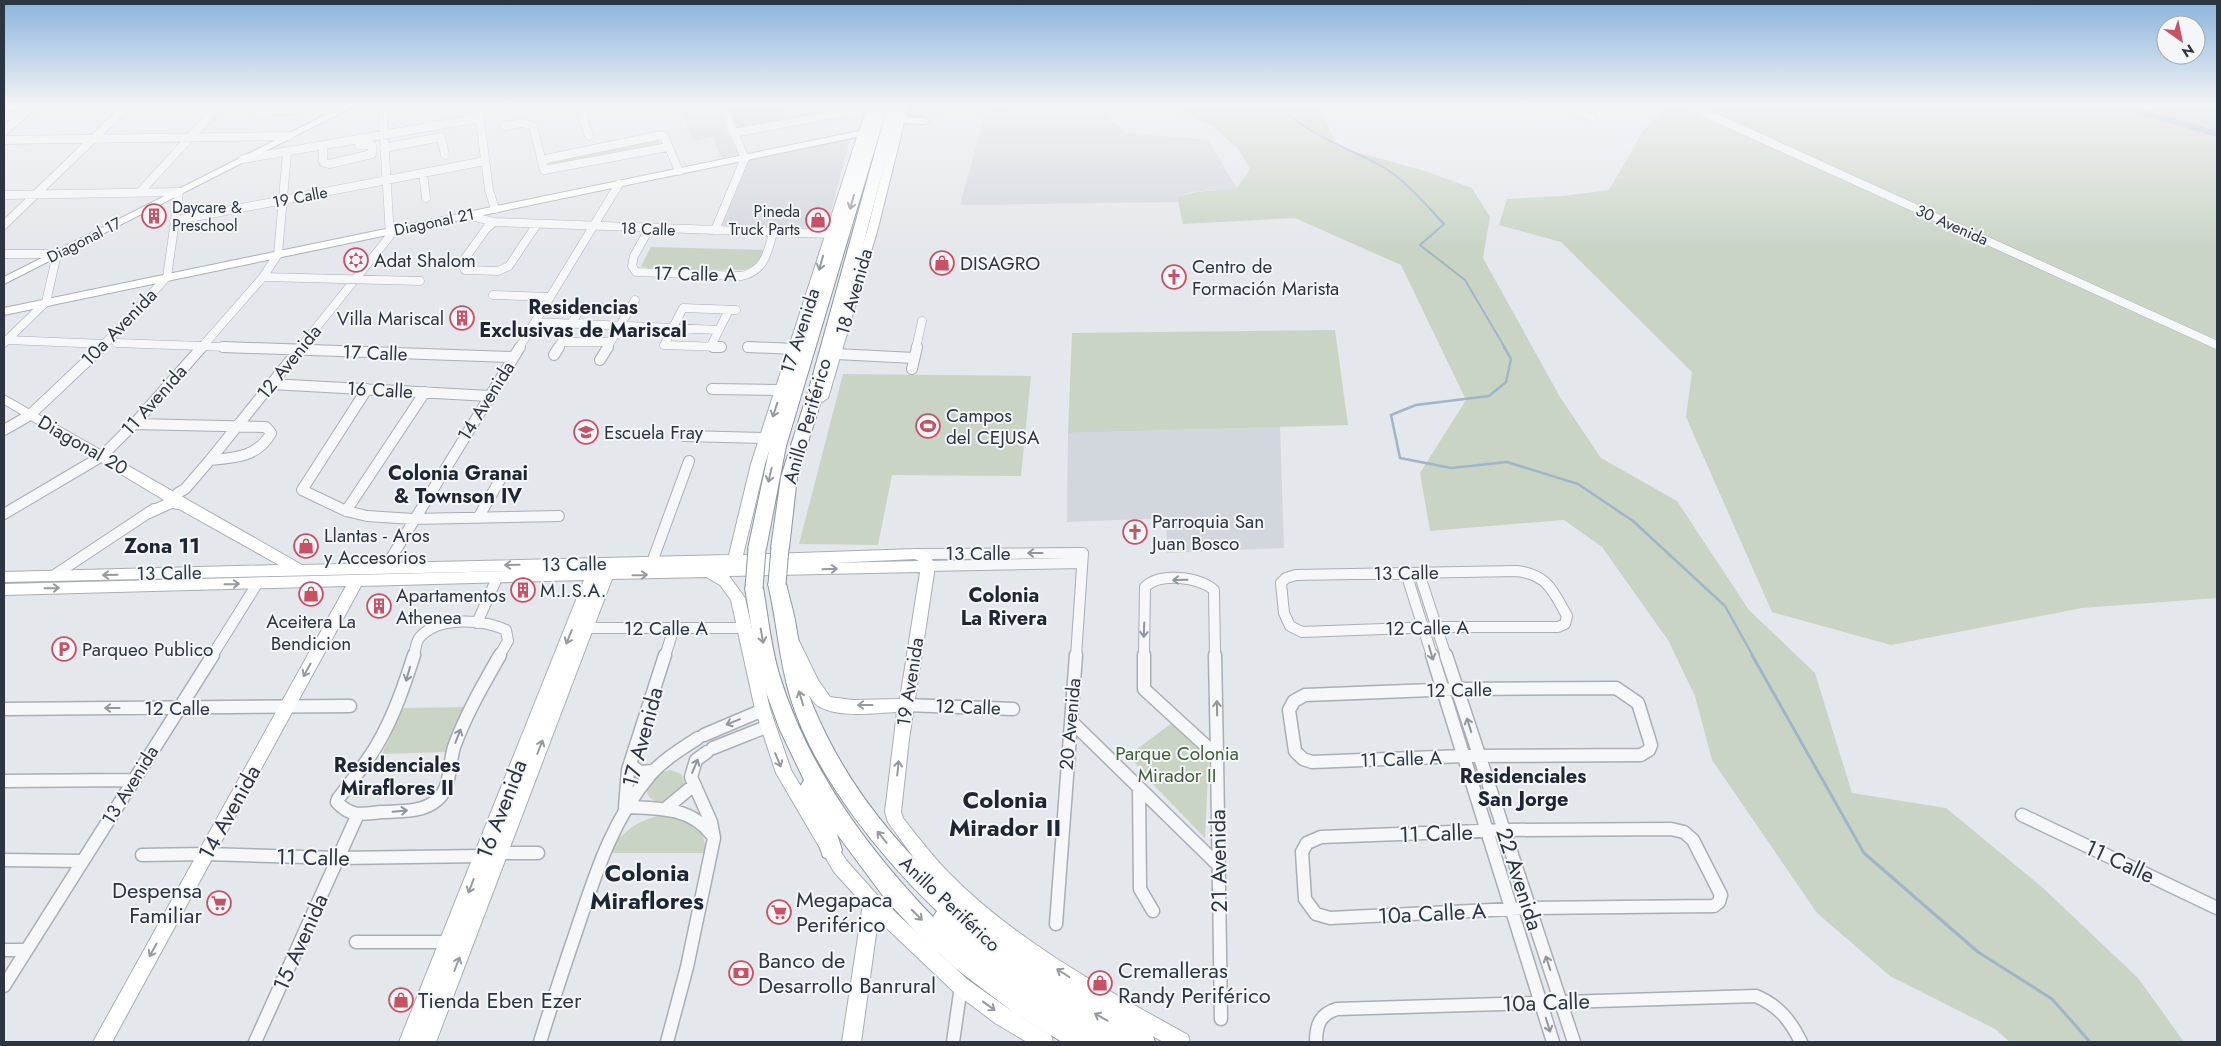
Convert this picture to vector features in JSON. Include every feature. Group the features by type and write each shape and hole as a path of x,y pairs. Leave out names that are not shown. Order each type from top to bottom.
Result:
{"highway":[{"name":"Anillo Periférico","path":"863,154 815,328 772,470 757,549 754,588 772,683 797,748 819,790 854,842 891,889 966,961 1001,990 1084,1042"},
{"name":"Anillo Periférico","path":"882,154 819,382 789,476 777,584 794,676 802,705 858,805 924,885 964,922 1032,974 1143,1042"},
{"path":"869,203 871,233"},
{"path":"812,297 815,328"},
{"path":"819,382 837,351"},
{"path":"797,748 830,850"},
{"path":"924,885 940,915 995,969 1038,1001 1109,1042"}],"street":[{"path":"4,224 77,154"},
{"path":"140,192 175,154"},
{"name":"Diagonal 17","path":"4,281 253,154"},
{"path":"243,159 282,154"},
{"path":"278,254 288,154"},
{"path":"323,154 324,163 333,164 372,154"},
{"path":"384,154 390,231"},
{"path":"484,154 494,222 486,229 461,264 465,270 498,271 509,266 537,224"},
{"path":"538,154 544,170 631,154"},
{"path":"540,160 570,154"},
{"path":"671,154 679,171"},
{"path":"715,230 745,158 743,154"},
{"name":"Diagonal 21","path":"4,311 764,154"},
{"name":"17 Avenida","path":"735,560 766,438 856,154"},
{"name":"18 Avenida","path":"803,559 792,553 788,544 797,477 837,351 892,154"},
{"name":"30 Avenida","path":"1796,154 2217,345"},
{"name":"19 Calle","path":"174,221 485,161"},
{"path":"423,173 426,198"},
{"name":"14 Avenida","path":"385,568 413,519 619,184"},
{"path":"4,195 179,192"},
{"name":"10a Avenida","path":"4,430 30,414 105,344 167,277 179,192"},
{"name":"18 Calle","path":"467,215 494,222 830,234"},
{"name":"17 Calle A","path":"649,229 634,256 632,266 636,272 722,276 754,274 761,269 773,233"},
{"name":"12 Avenida","path":"53,576 150,512 170,494 185,489 238,426 390,236 390,231"},
{"path":"4,254 57,254 46,302 6,341"},
{"name":"11 Avenida","path":"4,514 102,456 134,424 263,277 278,254"},
{"path":"263,277 420,280"},
{"path":"493,295 550,297"},
{"path":"600,360 635,300"},
{"path":"554,354 581,307 629,309"},
{"path":"711,346 732,310 683,308 664,345 721,347"},
{"path":"912,369 922,321"},
{"path":"535,322 719,330"},
{"path":"6,341 105,344"},
{"path":"562,342 609,342"},
{"name":"17 Calle","path":"116,343 513,357"},
{"path":"748,347 795,349"},
{"path":"837,351 914,358"},
{"name":"16 Calle","path":"271,384 490,396"},
{"path":"367,389 302,490 346,511 367,516 413,519 559,516"},
{"path":"712,389 782,390"},
{"path":"346,511 425,392"},
{"name":"Diagonal 20","path":"4,399 309,574"},
{"path":"134,424 266,427 271,433 267,444 252,454 241,458 210,460"},
{"path":"684,436 766,438"},
{"path":"652,562 689,461"},
{"path":"478,518 501,478"},
{"name":"Diagonal 20","path":"170,494 309,574"},
{"path":"150,512 170,503 188,506"},
{"path":"916,554 924,557 928,566"},
{"name":"13 Calle","path":"4,577 309,574 385,568 803,559 916,554 1082,558"},
{"name":"13 Calle","path":"4,589 256,584 309,574 356,581 599,576 928,566 1082,558"},
{"name":"20 Avenida","path":"1056,924 1082,558"},
{"path":"578,564 605,570 599,576"},
{"name":"19 Avenida","path":"894,817 906,705 928,566"},
{"name":"13 Calle","path":"1310,632 1295,631 1286,622 1281,583 1286,578 1296,575 1419,572 1516,570 1534,572 1543,577 1567,616 1566,622 1561,626 1543,627"},
{"name":"22 Avenida","path":"1419,572 1574,1042"},
{"path":"711,573 732,589 738,598 766,727 784,773 840,866 872,902 961,986 1002,1016 1044,1042"},
{"name":"22 Avenida","path":"1406,573 1553,1042"},
{"name":"16 Avenida","path":"427,1042 585,628 599,576"},
{"name":"16 Avenida","path":"410,1042 483,856 599,576"},
{"path":"477,623 497,578"},
{"name":"21 Avenida","path":"1218,757 1144,689 1145,587 1150,583 1200,580 1210,584 1214,590 1218,757 1217,864 1221,1019"},
{"name":"14 Avenida","path":"102,1042 356,581"},
{"name":"13 Avenida","path":"4,986 256,584"},
{"path":"446,623 477,623 503,628 507,632 506,645 478,692 462,727 454,748 445,788 439,799 429,806 420,809 358,814 344,811 337,802 340,793 376,747 403,691 416,643 428,631 446,623"},
{"name":"12 Calle A","path":"1310,632 1437,627 1543,627"},
{"name":"12 Calle A","path":"585,628 746,628"},
{"name":"17 Avenida","path":"540,1042 599,858 625,807 626,782 631,761 674,628"},
{"name":"12 Calle","path":"787,630 818,694 825,702 839,705 906,705 1013,709"},
{"name":"12 Calle","path":"1321,763 1306,761 1295,751 1289,710 1294,701 1305,696 1458,689 1613,688 1626,693 1638,703 1650,742 1650,748 1647,752 1632,755"},
{"name":"12 Calle","path":"4,709 350,706"},
{"path":"625,807 652,772 701,736 762,710"},
{"path":"1071,721 1217,864"},
{"path":"668,1042 689,958 714,838 711,822 691,777 692,768 696,760 710,750 766,727"},
{"name":"11 Calle A","path":"1321,763 1463,756 1632,755"},
{"path":"631,761 632,766 640,772 652,772"},
{"path":"4,782 133,780"},
{"path":"664,810 682,797 694,785"},
{"path":"1139,789 1140,888 1153,911"},
{"path":"625,807 676,810 695,817 709,830 714,838"},
{"name":"15 Avenida","path":"255,1042 358,814"},
{"name":"11 Calle","path":"2022,815 2217,908"},
{"name":"Anillo Periférico","path":"894,817 919,851 945,881 987,917 1052,966 1180,1042"},
{"name":"11 Calle","path":"1330,918 1316,914 1305,899 1302,852 1307,843 1321,837 1504,830 1671,829 1684,832 1695,842 1721,895 1719,902 1714,906"},
{"path":"500,852 538,853"},
{"name":"11 Calle","path":"142,855 206,854 338,858 483,856"},
{"path":"4,860 82,861"},
{"path":"851,1042 872,902"},
{"name":"10a Calle A","path":"1330,918 1530,908 1714,906"},
{"path":"356,942 449,942"},
{"path":"4,950 26,950"},
{"path":"953,1042 961,986"},
{"name":"10a Calle","path":"1316,1042 1315,1031 1318,1021 1325,1013 1337,1009 1756,996 1774,1004 1786,1014 1801,1042"}],"shaded area":[{"path":"720,154 738,154 722,158"},
{"path":"765,154 846,154 827,227 722,226 750,157"},
{"path":"974,154 1216,154 1237,188 1191,192 1177,197 1178,202 960,205"},
{"path":"1280,427 1284,548 1167,553 1166,518 1067,522 1068,433"}],"green space":[{"path":"582,154 622,154 549,168 547,161"},
{"path":"1241,154 1363,154 1425,171 1472,188 1490,217 1483,258 1560,397 1601,458 1677,501 1749,610 1815,673 1852,793 1946,808 2043,888 2138,978 2184,1042 2010,1042 1995,1029 1890,976 1817,913 1712,760 1695,696 1668,640 1602,547 1564,520 1430,531 1420,473 1466,400 1401,265 1295,218 1183,224 1177,197 1197,192 1237,188 1250,169"},
{"path":"1630,154 2217,154 2217,598 2082,608 1891,645 1772,612 1686,417 1692,372 1561,242 1499,225 1507,199 1563,196 1609,190"},
{"path":"651,247 765,250 759,264 744,270 652,269 641,266"},
{"path":"1335,330 1348,425 1068,433 1072,333"},
{"name":"Campos del CEJUSA","path":"843,374 1031,376 1021,476 892,475 878,545 799,544"},
{"path":"464,707 446,752 382,754 403,708"},
{"name":"Parque Colonia Mirador II","path":"1176,720 1209,751 1205,838 1147,778 1129,755"},
{"path":"671,770 681,774 685,783 684,788 663,802 651,799 647,787 659,773"},
{"path":"669,814 684,818 696,826 703,837 706,853 609,853 620,837 634,826 650,818"}],"waterway":[{"path":"1356,154 1381,166 1407,185 1444,224 1420,245 1465,280 1505,348"},
{"path":"1504,347 1511,359 1506,382 1489,396 1416,405 1391,415 1400,458 1451,468 1507,462 1578,484 1633,521 1725,606 1753,656"},
{"path":"1752,655 1864,853 1978,952 2052,999 2090,1042"}],"place":[{"name":"Daycare & Preschool","path":"154,216"},
{"name":"Pineda Truck Parts","path":"818,220"},
{"name":"Adat Shalom","path":"356,260"},
{"name":"DISAGRO","path":"942,263"},
{"name":"Centro de Formación Marista","path":"1174,277"},
{"name":"Villa Mariscal","path":"462,318"},
{"name":"Campos del CEJUSA","path":"928,426"},
{"name":"Escuela Fray","path":"586,432"},
{"name":"Parroquia San Juan Bosco","path":"1135,532"},
{"name":"Llantas - Aros y Accesorios","path":"306,546"},
{"name":"M.I.S.A.","path":"523,590"},
{"name":"Aceitera La Bendicion","path":"311,594"},
{"name":"Apartamentos Athenea","path":"379,606"},
{"name":"Parqueo Publico","path":"64,649"},
{"name":"Despensa Familiar","path":"219,903"},
{"name":"Megapaca Periférico","path":"779,912"},
{"name":"Banco de Desarrollo Banrural","path":"741,973"},
{"name":"Cremalleras Randy Periférico","path":"1100,983"},
{"name":"Tienda Eben Ezer","path":"401,1000"}],"district":[{"name":"Residencias Exclusivas de Mariscal","path":"583,318"},
{"name":"Colonia Granai & Townson IV","path":"458,484"},
{"name":"Zona 11","path":"162,546"},
{"name":"Colonia La Rivera","path":"1004,606"},
{"name":"Residenciales Miraflores II","path":"397,776"},
{"name":"Residenciales San Jorge","path":"1523,788"},
{"name":"Colonia Mirador II","path":"1005,813"},
{"name":"Colonia Miraflores","path":"647,886"}]}
